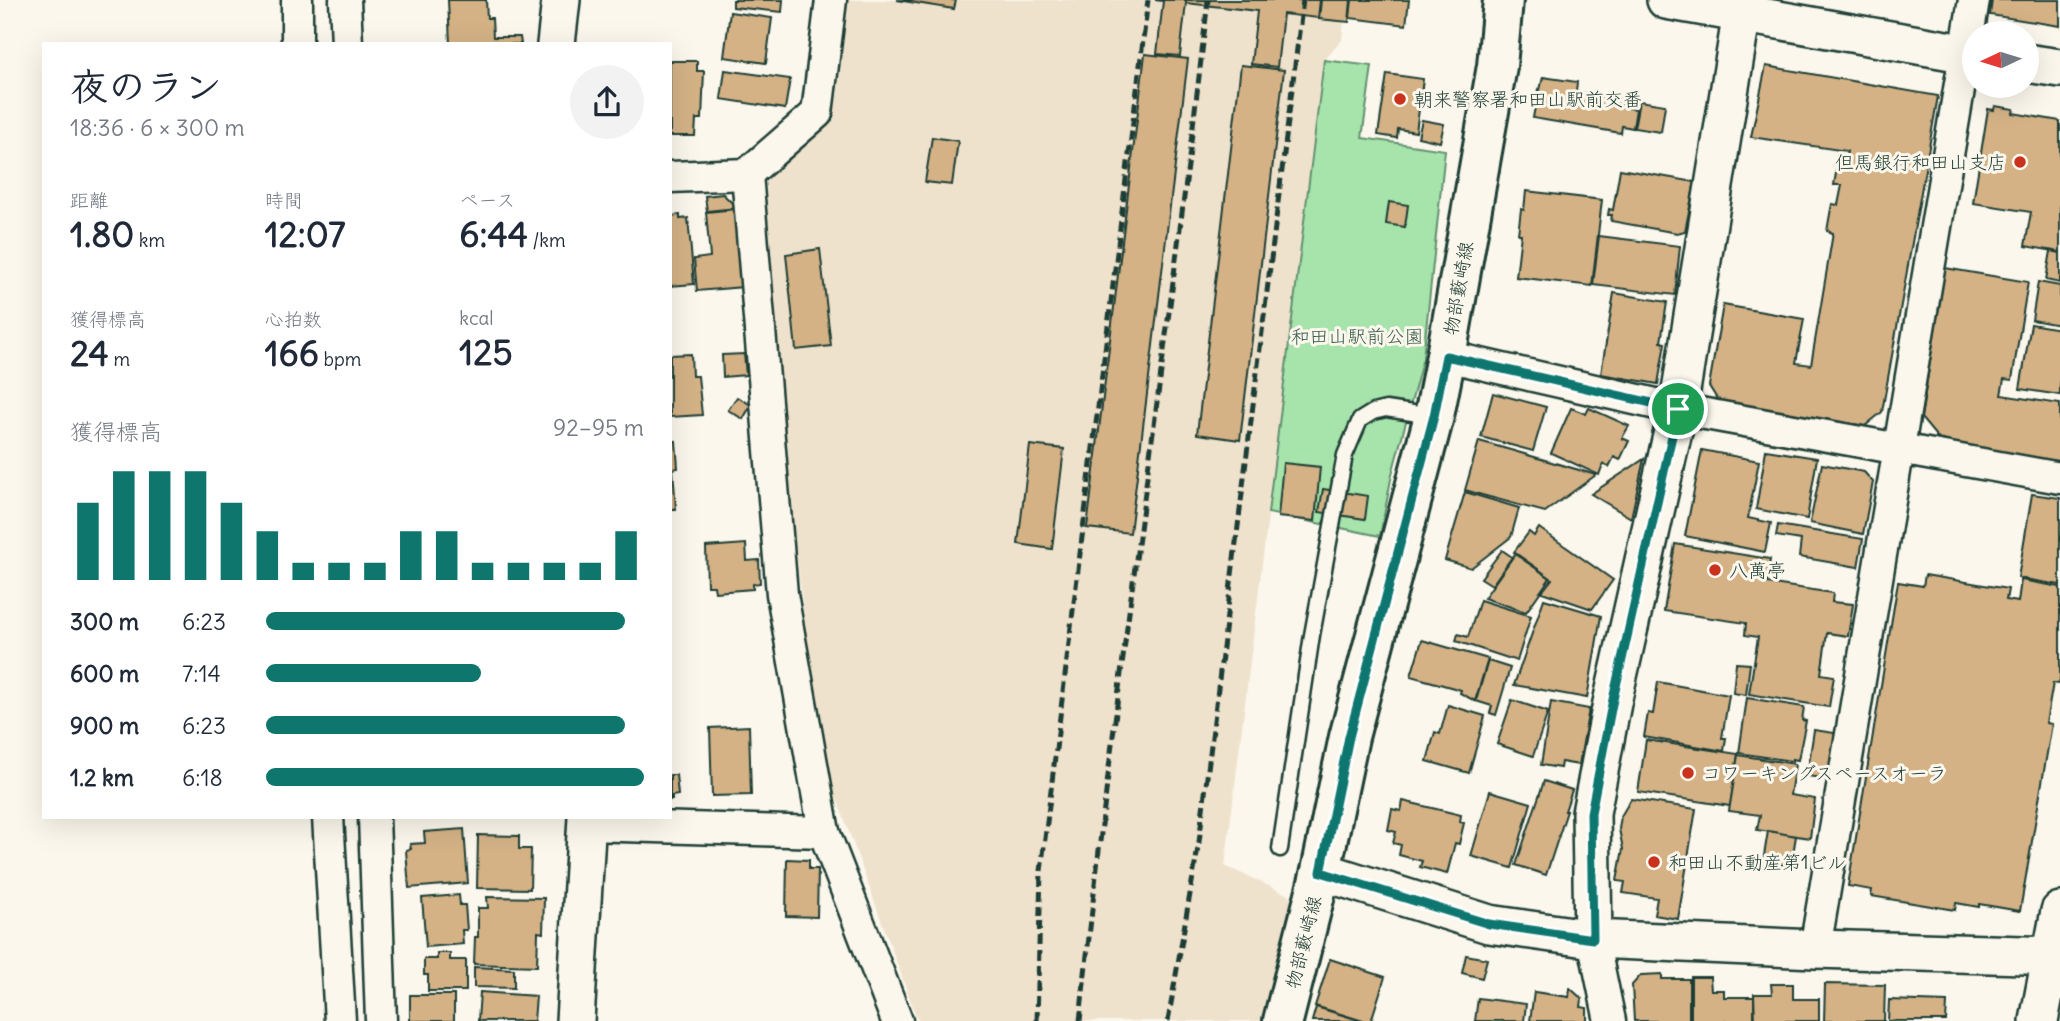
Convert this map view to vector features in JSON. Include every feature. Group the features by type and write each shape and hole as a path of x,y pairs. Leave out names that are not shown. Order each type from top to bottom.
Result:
{"main road":[{"name":"物部藪崎線","path":"1283,1021 1321,872 1349,737 1434,416 1497,66 1503,0"}],"street":[{"path":"297,0 297,42"},
{"path":"345,0 346,42"},
{"path":"555,42 561,0"},
{"path":"672,177 747,174 817,113 831,0"},
{"path":"1666,0 1743,7 1962,52"},
{"path":"1972,21 1974,0"},
{"path":"1610,1021 1593,939 1591,813 1612,704 1678,409 1743,7"},
{"path":"2039,65 2060,68"},
{"path":"1815,949 1962,98"},
{"path":"747,174 782,594 824,832 897,1021"},
{"path":"1446,356 1678,409 2060,478"},
{"path":"328,819 340,1021"},
{"path":"374,819 381,1021"},
{"path":"575,1021 587,821 824,832"},
{"path":"1321,872 1489,924 1593,939 2056,956"},
{"path":"2039,1021 2056,956 2060,911"}],"lane":[{"path":"1280,849 1312,635 1345,455 1360,420 1373,412 1386,409 1434,416"}],"shaded area":[{"path":"843,0 1346,0 1342,40 1324,60 1225,866 1293,897 1262,1021 918,1021 834,791 807,642 776,384 766,181 830,116"}],"green space":[{"name":"和田山駅前公園","path":"1324,60 1372,66 1362,138 1445,150 1423,358 1392,474 1380,536 1268,513"}],"building":[{"path":"448,0 486,0 487,18 492,18 493,37 520,37 521,42 450,42"},
{"path":"733,0 783,0 782,12 733,7"},
{"path":"897,0 956,0 954,9"},
{"path":"1155,0 1320,0 1318,18 1283,14 1277,67 1251,64 1257,11 1186,3 1180,56 1157,54 1163,1"},
{"path":"1321,0 1351,0 1349,22 1319,19"},
{"path":"1352,0 1409,0 1406,25 1350,18"},
{"path":"1992,0 2060,0 2060,26 1990,15"},
{"path":"730,12 772,18 766,63 724,57"},
{"path":"1145,54 1188,59 1130,533 1087,528"},
{"path":"672,61 697,61 697,71 704,71 702,119 696,119 695,136 672,136"},
{"path":"1241,65 1284,70 1240,440 1197,434"},
{"path":"1766,66 1938,96 1882,412 1865,426 1719,402 1709,386 1723,305 1804,319 1796,363 1811,365 1833,233 1827,231 1832,204 1838,205 1842,185 1834,185 1838,161 1845,162 1847,151 1751,137"},
{"path":"725,70 790,79 785,109 721,99"},
{"path":"1387,74 1423,79 1416,132 1398,129 1397,138 1378,135"},
{"path":"1543,77 1577,82 1576,92 1623,99 1622,107 1636,109 1633,128 1622,126 1621,133 1533,118"},
{"path":"1639,101 1665,105 1661,132 1634,128"},
{"name":"但馬銀行和田山支店","path":"1995,106 2014,109 2013,113 2060,121 2060,252 2025,246 2031,212 1973,203 1988,109 1994,110"},
{"path":"1422,120 1444,124 1440,142 1418,137"},
{"path":"932,137 958,141 952,185 925,182"},
{"path":"1620,169 1695,182 1685,231 1677,233 1611,221 1609,209 1613,210"},
{"path":"1526,191 1602,200 1592,286 1516,277 1521,234 1518,234"},
{"path":"723,194 737,208 707,211 705,196"},
{"path":"1389,202 1408,205 1405,227 1386,224"},
{"path":"736,209 743,287 697,291 694,259 710,257 706,212"},
{"path":"672,216 688,218 694,284 672,286"},
{"path":"1599,236 1680,246 1675,295 1593,285"},
{"path":"820,249 831,346 796,350 786,254"},
{"path":"2051,251 2060,253 2060,283 2046,280"},
{"path":"1945,268 2028,282 2012,380 2004,379 2001,395 2060,404 2060,462 1941,442 1921,418"},
{"path":"2038,282 2060,286 2060,325 2032,320"},
{"path":"1614,293 1667,302 1661,342 1665,343 1658,384 1601,374"},
{"path":"2031,324 2060,329 2060,395 2020,389"},
{"path":"691,354 692,376 698,376 702,415 672,417 672,355"},
{"path":"744,354 746,375 723,377 722,355"},
{"path":"1493,393 1546,407 1533,451 1481,437"},
{"path":"737,397 751,405 743,419 728,410"},
{"path":"1571,408 1586,414 1589,408 1629,426 1622,438 1629,441 1620,460 1614,457 1609,467 1603,464 1599,475 1551,453"},
{"path":"676,441 678,468 673,469 676,509 672,509 672,442"},
{"path":"1479,441 1596,475 1545,512 1482,495 1465,490"},
{"path":"1030,445 1064,449 1052,549 1018,544"},
{"path":"1702,450 1759,461 1748,518 1771,523 1765,552 1685,536"},
{"path":"1766,450 1817,458 1807,519 1756,509"},
{"path":"1644,459 1631,518 1591,494"},
{"path":"1283,463 1320,467 1315,521 1278,517"},
{"path":"1822,464 1864,472 1873,482 1863,534 1810,523"},
{"path":"1323,489 1368,496 1365,519 1319,512"},
{"path":"1465,492 1519,508 1511,537 1471,568 1445,560"},
{"path":"2032,494 2060,498 2060,585 2018,578"},
{"path":"1778,525 1863,539 1858,567 1799,557 1801,540 1776,536"},
{"path":"1539,528 1613,580 1592,609 1542,592 1552,579 1514,552 1529,532 1534,536"},
{"path":"746,544 747,561 759,560 760,583 753,584 753,589 715,592 714,586 707,586 706,547"},
{"path":"1675,544 1770,559 1767,583 1833,593 1832,602 1853,604 1848,636 1827,633 1821,674 1834,676 1829,707 1749,694 1758,637 1745,635 1746,623 1664,611"},
{"path":"1502,550 1512,557 1492,585 1481,578"},
{"path":"1515,554 1550,578 1526,612 1484,598"},
{"path":"1925,575 2008,589 2006,600 2018,602 2021,580 2060,587 2060,679 2059,684 2053,683 2046,723 2052,724 2020,911 1956,903 1955,910 1871,896 1872,890 1848,886 1898,582 1923,586"},
{"path":"1544,599 1601,616 1587,698 1514,685"},
{"path":"1480,600 1531,616 1517,661 1456,641 1458,634 1468,637"},
{"path":"1422,640 1488,659 1475,701 1460,693 1461,690 1411,676"},
{"path":"1488,661 1510,668 1496,715 1490,713 1492,706 1476,701"},
{"path":"1736,663 1750,664 1746,695 1733,693"},
{"path":"1658,682 1729,695 1722,738 1726,738 1724,751 1644,737 1648,713 1653,714"},
{"path":"1747,698 1804,707 1802,720 1806,721 1798,760 1739,753"},
{"path":"1512,700 1548,712 1533,756 1497,744"},
{"path":"1551,702 1589,709 1579,765 1561,762 1560,768 1541,765"},
{"path":"1448,705 1485,716 1469,773 1427,761 1435,732 1440,734"},
{"path":"749,726 751,795 712,796 710,728"},
{"path":"1814,730 1848,735 1841,781 1807,776"},
{"name":"コワーキングスペースオーラ","path":"1646,740 1738,754 1730,806 1638,792"},
{"path":"1738,755 1795,764 1790,795 1815,799 1810,838 1757,830 1760,815 1729,811"},
{"path":"672,775 676,775 678,795 672,796"},
{"path":"1544,781 1572,790 1546,875 1516,865"},
{"path":"1490,791 1531,803 1512,868 1471,856"},
{"name":"和田山不動産第1ビル","path":"1631,799 1696,809 1678,919 1654,915 1657,898 1623,893 1625,882 1617,881 1623,849 1619,829 1621,816"},
{"path":"1403,801 1461,815 1460,822 1464,823 1459,844 1455,843 1447,874 1420,867 1422,861 1399,855 1401,845 1393,843 1396,832 1388,830 1392,809 1401,811"},
{"path":"464,829 468,883 409,888 406,850 411,849 410,844 425,843 424,832"},
{"path":"1768,831 1796,836 1791,866 1763,862"},
{"path":"478,835 519,836 519,849 531,849 530,889 477,888"},
{"path":"787,859 809,860 809,869 818,869 817,917 786,916"},
{"path":"459,895 460,905 465,905 467,930 462,930 463,944 426,947 422,898"},
{"path":"487,897 544,898 543,933 538,932 537,966 474,964 478,908 488,908"},
{"path":"437,953 450,953 450,960 466,960 466,991 428,991 424,959 437,959"},
{"path":"1466,955 1487,959 1482,978 1462,973"},
{"path":"1330,959 1385,977 1371,1021 1315,1006"},
{"path":"474,967 514,969 514,988 474,987"},
{"path":"1662,974 1662,979 1689,979 1689,1021 1634,1021 1632,985 1641,975"},
{"path":"1691,977 1710,977 1711,990 1724,990 1724,997 1754,997 1754,1021 1691,1021"},
{"path":"1771,984 1793,984 1793,999 1819,999 1819,1021 1755,1021 1754,994 1772,994"},
{"path":"1825,984 1885,985 1884,1021 1824,1021"},
{"path":"1570,988 1582,999 1581,1007 1587,1008 1587,1021 1530,1021 1534,992 1569,997"},
{"path":"480,992 536,996 534,1021 478,1021"},
{"path":"410,995 454,995 454,1021 410,1021"},
{"path":"1478,998 1526,1004 1524,1021 1475,1021"},
{"path":"1889,1000 1947,1002 1946,1021 1888,1021"},
{"path":"1316,1007 1362,1021 1312,1021"}],"railway":[{"path":"1037,1021 1041,871 1148,0"},
{"path":"1080,1021 1109,766 1208,0"},
{"path":"1168,1021 1199,842 1303,0"}],"place":[{"name":"朝来警察署和田山駅前交番","path":"1400,99"},
{"name":"但馬銀行和田山支店","path":"2020,162"},
{"name":"八萬亭","path":"1715,570"},
{"name":"コワーキングスペースオーラ","path":"1688,773"},
{"name":"和田山不動産第1ビル","path":"1654,862"}],"route":[{"path":"1446,356 1678,409 1612,704 1591,813 1593,939 1489,924 1321,872 1349,737 1434,416 1446,356"}]}
